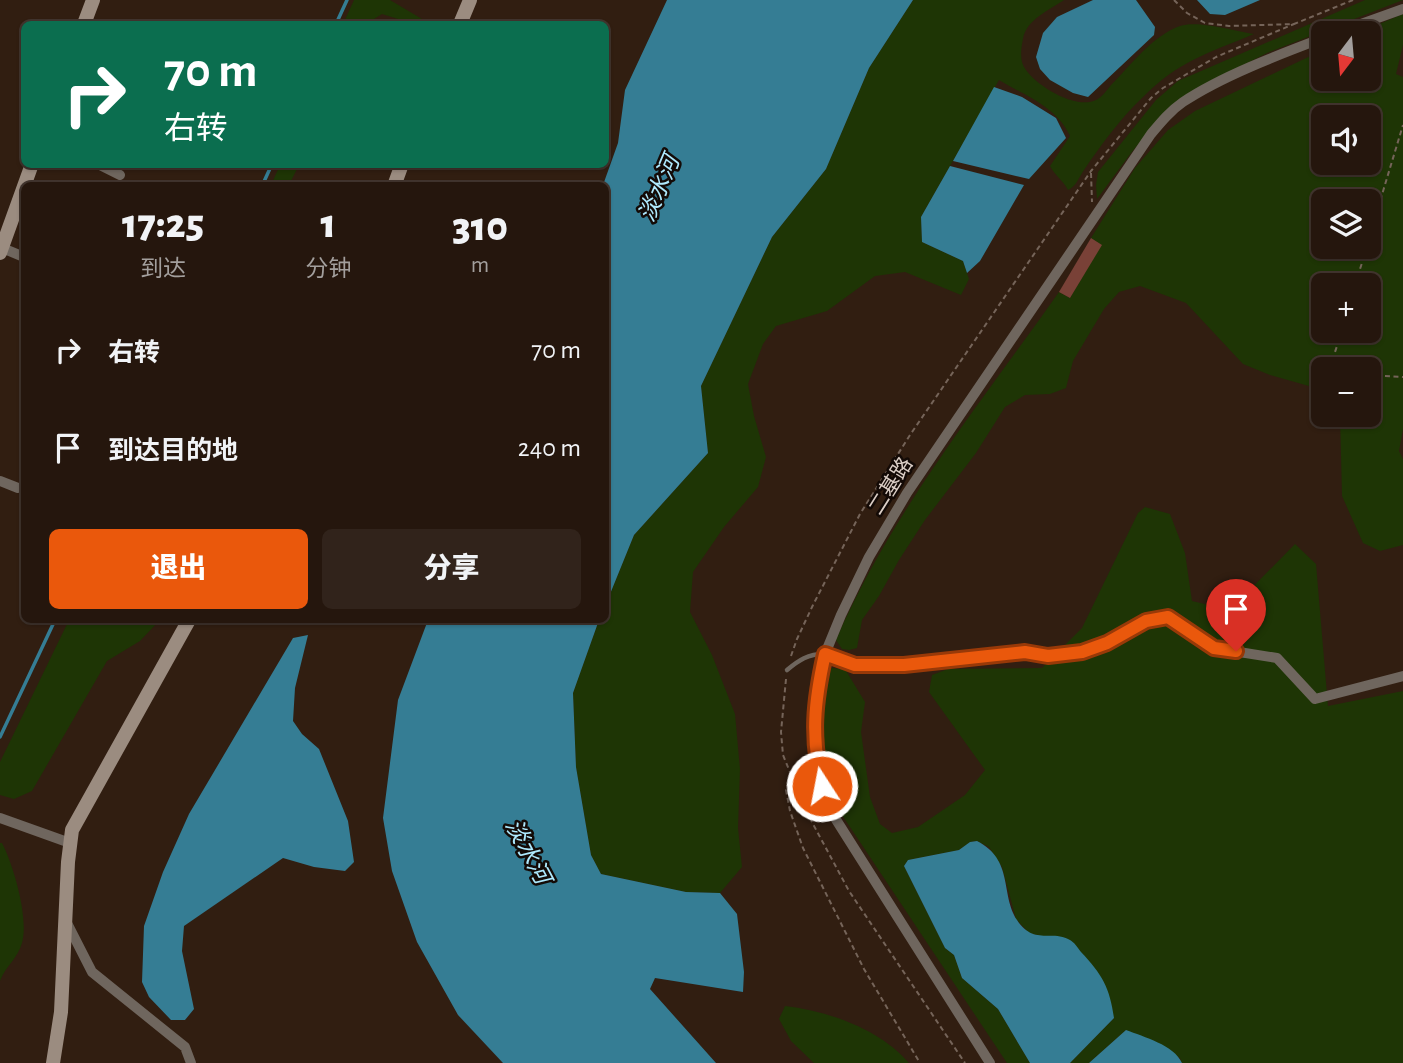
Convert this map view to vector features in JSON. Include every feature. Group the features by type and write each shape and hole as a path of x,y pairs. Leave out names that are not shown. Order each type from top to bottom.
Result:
{"street":[{"path":"85,21 93,0"},
{"path":"461,21 470,0"},
{"path":"1370,21 1403,9"},
{"name":"二基路","path":"990,1063 835,818 822,786 814,738 825,654 869,557 907,493 1152,134 1168,114 1182,103 1254,67 1311,43"},
{"path":"106,168 120,175"},
{"path":"21,195 1,250 21,256"},
{"path":"0,481 18,488"},
{"path":"825,654 855,665 904,665 1025,652 1048,656 1094,648 1146,621 1168,617 1214,648 1277,659 1315,699 1403,676"},
{"path":"53,1063 61,1012 72,830 188,623"},
{"path":"0,818 70,843"},
{"path":"65,920 92,972 186,1047 191,1063"}],"lane":[{"path":"787,670 811,654 825,654"}],"path":[{"path":"1174,0 1187,13 1205,23 1229,26 1294,24"},
{"path":"965,1063 849,891 806,811 783,755 781,732 787,670 802,628 860,514 910,435 1091,171 1151,98 1216,57 1353,0"},
{"path":"1381,198 1403,125"},
{"path":"1091,171 1092,221"},
{"path":"1381,376 1403,377"},
{"path":"790,772 786,790 803,848 864,969 919,1063"}],"green space":[{"path":"354,0 390,0 422,21 404,21 382,14 371,21 344,21"},
{"path":"913,0 1064,0 1029,26 1023,39 1021,59 1026,70 1039,83 1058,95 1078,102 1098,99 1151,44 1180,26 1206,25 1254,34 1181,66 1155,85 1118,123 1068,190 1050,166 1070,136 1064,126 1048,109 999,80 921,217 922,242 963,261 969,279 961,295 905,272 875,276 827,311 776,326 763,344 748,384 766,457 758,487 724,527 693,572 690,612 712,655 735,714 740,769 738,828 742,867 720,893 686,892 601,874 591,855 576,767 573,693 598,623 609,623 609,597 634,535 708,453 701,386 772,237 826,169 869,68"},
{"path":"1365,0 1403,0 1349,21 1317,21"},
{"path":"1403,14 1403,45 1396,74 1403,77 1403,429 1399,451 1403,459 1403,545 1380,551 1363,543 1342,496 1340,427 1381,427 1381,357 1311,357 1311,387 1270,375 1243,364 1186,303 1140,286 1119,292 1104,309 1073,361 1066,388 1050,394 1025,395 1005,407 976,453 925,520 862,620 857,648 842,649 836,640 858,593 910,504 1059,292 1070,298 1101,245 1091,238 1135,168 1168,130 1195,111 1311,56 1311,91 1381,91 1381,23"},
{"path":"1311,23 1311,36 1267,53 1192,91 1166,111 1097,199 1098,172 1156,100 1178,81"},
{"path":"279,168 298,168 290,182 272,182"},
{"path":"1145,507 1170,514 1185,553 1192,601 1230,610 1295,544 1316,564 1328,706 1403,691 1403,1063 1182,1063 1180,1058 1126,1030 1089,1063 1070,1063 1114,1018 1058,937 1048,938 1029,933 1016,919 1002,867 989,847 977,841 970,842 959,850 908,860 904,866 945,948 954,955 962,978 998,1009 1030,1063 1007,1063 840,812 824,768 821,723 831,668 845,669 865,702 861,732 870,797 880,824 892,833 918,827 965,795 985,770 929,692 932,675 948,669 1042,668 1082,628 1138,513"},
{"path":"68,623 157,623 140,641 107,661 32,791 14,799 0,795 0,762"},
{"path":"0,843 7,853 15,878 22,907 24,933 15,958 0,981"},
{"path":"785,1006 835,1017 868,1031 883,1040 909,1063 814,1063 791,1041 779,1019"}],"water":[{"name":"淡水河","path":"667,0 913,0 869,68 826,169 772,237 701,386 708,453 634,535 609,597 609,182 604,182 618,143 625,90"},
{"path":"1093,0 1136,0 1155,27 1154,35 1088,97 1073,93 1050,80 1040,69 1036,57 1043,33 1057,17"},
{"path":"1197,0 1260,0 1225,15 1210,14"},
{"path":"994,87 1022,97 1056,118 1066,138 1029,179 953,161"},
{"path":"950,166 1024,185 980,261 967,273 963,261 922,242 921,217"},
{"name":"淡水河","path":"427,623 598,623 573,693 576,767 591,855 601,874 686,892 720,893 737,914 744,972 743,992 655,978 650,989 716,1063 503,1063 458,1015 417,942 392,871 383,818 398,700"},
{"path":"308,635 295,688 293,721 302,734 319,749 348,821 354,862 345,871 314,867 283,858 184,926 182,951 194,1009 185,1020 171,1020 149,997 142,982 144,926 163,872 189,814 293,638"},
{"path":"977,841 989,849 1001,867 1012,910 1023,928 1036,935 1063,937 1071,941 1104,982 1114,1018 1070,1063 1030,1063 998,1009 962,978 954,955 945,948 904,866 908,860 959,850 970,842"},
{"path":"1126,1030 1166,1046 1182,1063 1089,1063"}],"building":[{"path":"1091,238 1102,245 1070,298 1059,292"}],"waterway":[{"path":"337,21 347,0"},
{"path":"264,182 270,168"},
{"path":"0,737 54,623"}],"route":[{"path":"822,786 814,738 819,681 825,654 855,665 904,665 1025,652 1048,656 1082,652 1107,643 1146,621 1168,617 1214,648 1236,651"}]}
